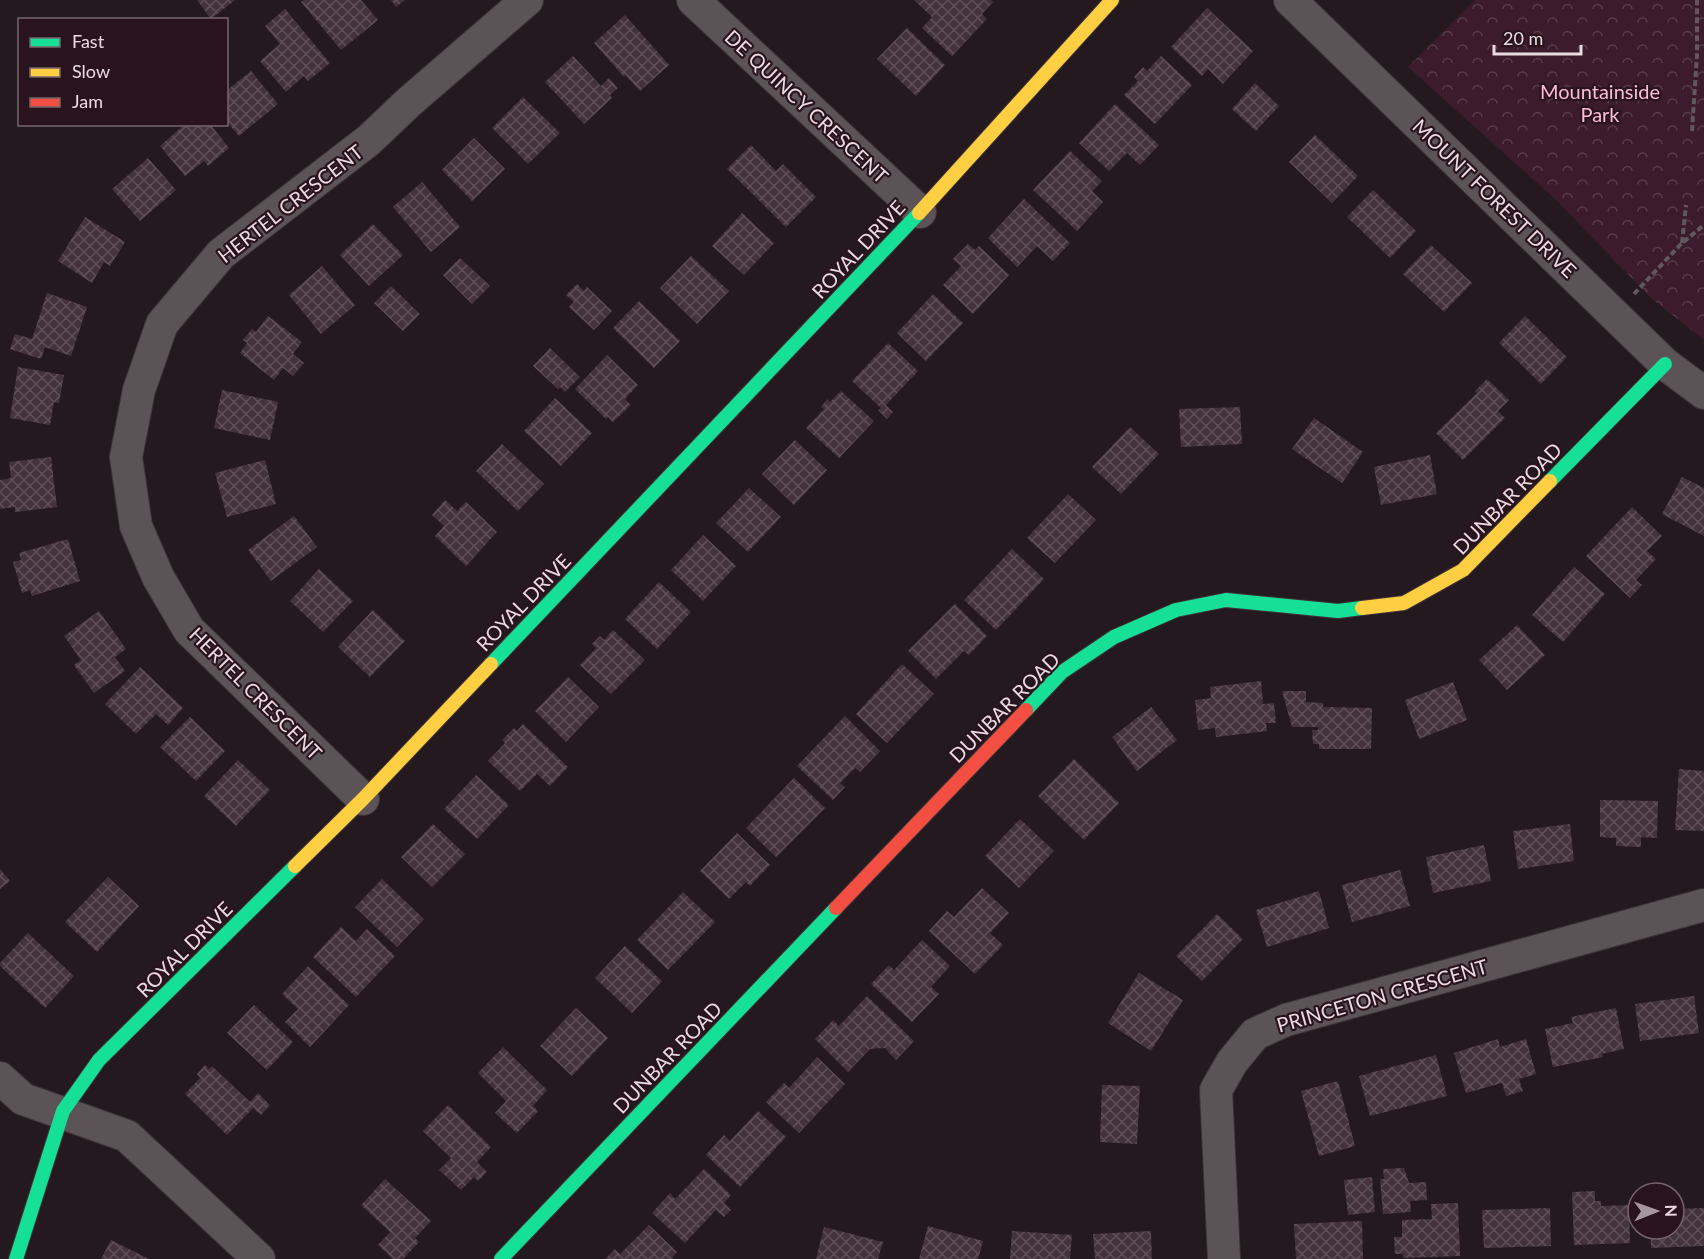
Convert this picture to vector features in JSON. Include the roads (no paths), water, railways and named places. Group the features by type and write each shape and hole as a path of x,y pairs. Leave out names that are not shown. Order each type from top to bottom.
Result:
{"street":[{"name":"HERTEL CRESCENT","path":"363,799 189,630 158,577 135,526 126,457 139,390 162,324 221,254 369,140 409,102 527,0"},
{"name":"DE QUINCY CRESCENT","path":"693,0 920,212"},
{"name":"ROYAL DRIVE","path":"16,1259 63,1111 99,1060 363,799 920,212 1113,0"},
{"name":"MOUNT FOREST DRIVE","path":"1290,0 1665,364 1704,393"},
{"name":"DUNBAR ROAD","path":"501,1259 1062,672 1114,637 1176,610 1226,600 1338,611 1404,603 1463,570 1665,364"},
{"name":"PRINCETON CRESCENT","path":"1224,1259 1216,1090 1232,1062 1255,1034 1286,1020 1704,905"},
{"path":"0,1078 24,1098 127,1136 259,1259"}],"park label":[{"name":"Mountainside Park","path":"1600,102"}]}
